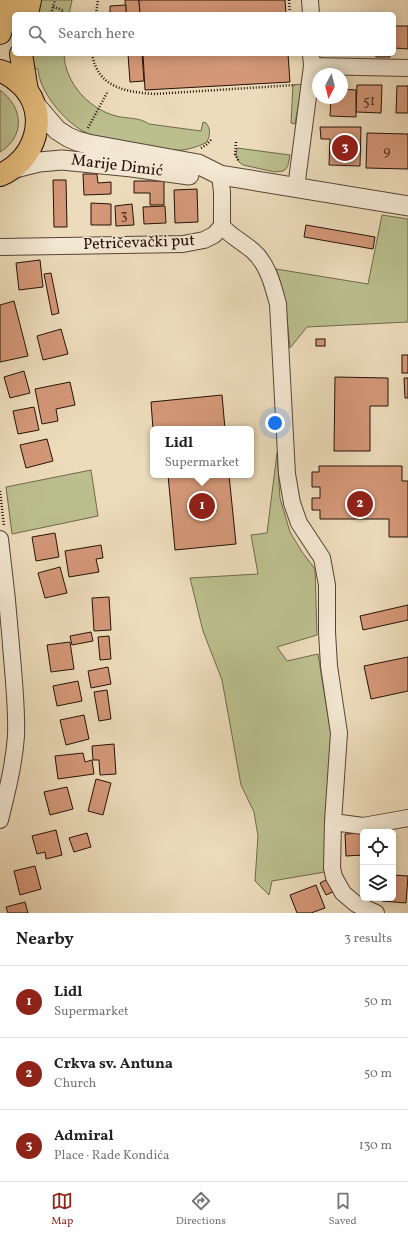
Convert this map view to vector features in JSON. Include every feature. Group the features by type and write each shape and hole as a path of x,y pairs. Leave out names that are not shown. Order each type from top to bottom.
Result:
{"main road":[{"path":"0,33 10,0"},
{"path":"27,12 30,0"},
{"path":"7,171 24,159 35,138 37,126 36,114 30,97 21,56"},
{"path":"0,71 16,79 30,97"}],"street":[{"path":"310,0 310,12"},
{"path":"296,188 312,60 408,68"},
{"name":"Marije Dimić","path":"30,97 57,130 72,139 88,144 198,164 220,175"},
{"name":"Marije Dimić","path":"7,171 39,162 62,160 132,167 201,177 220,175 408,206"},
{"path":"220,175 222,192 222,226 232,236 255,252 271,279 278,304 287,474 292,503 299,523 322,558 328,585 327,632 329,666 339,733 333,822 332,859 334,877 343,893 364,908 376,913"},
{"name":"Petričevački put","path":"0,247 183,244 204,240 214,236 222,226"},
{"path":"0,539 16,702 16,737 12,767 0,820"},
{"path":"333,822 363,826 408,818"}],"path":[{"path":"52,12 55,0"},
{"path":"96,12 98,0"},
{"path":"290,0 290,12"},
{"path":"53,7 63,10 62,12"},
{"path":"93,56 97,71 106,81 118,88 141,93 156,94 281,87 297,84"},
{"path":"88,129 108,91"}],"green space":[{"path":"40,0 72,0 69,12 35,12"},
{"path":"28,56 64,56 65,65 74,85 88,101 106,113 141,120 149,124 201,131 203,122 208,125 209,130 207,142 187,149 171,150 112,140 88,134 68,120 61,113 43,87 39,78 38,69 31,68"},
{"path":"302,84 295,124 291,123 293,85"},
{"path":"0,90 8,97 13,105 17,113 18,121 14,138 0,152"},
{"path":"237,148 290,155 288,165 283,171 275,172 243,165 239,162 236,156"},
{"path":"382,215 408,219 408,322 307,327 290,348 284,298 276,269 368,284"},
{"path":"277,453 280,498 290,532 302,552 315,569 317,635 277,647 287,661 318,654 333,748 325,872 272,881 269,895 255,881 258,836 254,812 241,785 222,680 203,631 190,578 258,574 251,535 267,533"},
{"path":"91,470 98,516 12,534 6,487"}],"building":[{"path":"125,0 139,0 140,12 126,12"},
{"path":"139,0 285,0 286,12 140,12"},
{"path":"126,5 126,12 110,12 110,6"},
{"path":"396,26 408,26 408,49 396,48"},
{"path":"128,56 142,56 144,81 130,82"},
{"path":"143,56 288,56 290,82 145,90"},
{"path":"376,56 390,56 390,57"},
{"path":"357,85 382,85 381,113 356,112"},
{"path":"397,86 408,86 408,113 396,113"},
{"path":"348,89 356,90 356,117 330,116 331,104 348,104"},
{"path":"320,127 361,127 360,166 329,165 330,139 321,139"},
{"path":"367,133 408,134 408,169 366,168"},
{"path":"83,174 97,174 98,183 111,182 111,194 84,195"},
{"path":"53,180 66,180 67,227 54,227"},
{"path":"134,181 164,181 164,205 150,205 150,193 134,193"},
{"path":"197,189 198,222 175,223 174,190"},
{"path":"91,203 111,204 111,225 91,225"},
{"path":"132,204 134,225 116,226 115,206"},
{"path":"165,206 166,223 144,224 143,207"},
{"path":"306,225 375,237 373,249 304,237"},
{"path":"40,260 43,287 19,290 16,263"},
{"path":"51,273 59,313 52,315 44,274"},
{"path":"14,301 28,356 0,362 0,305"},
{"path":"61,329 68,354 43,360 37,336"},
{"path":"316,339 325,339 325,346 316,346"},
{"path":"402,355 408,355 408,373 402,373"},
{"path":"24,371 30,393 10,398 4,377"},
{"path":"335,377 388,378 388,406 370,406 370,451 334,451"},
{"path":"404,378 408,378 408,398 405,398"},
{"path":"70,382 75,405 56,409 58,421 42,424 35,389"},
{"path":"222,395 225,426 153,426 151,402"},
{"path":"34,407 39,430 18,434 13,411"},
{"path":"47,439 53,461 26,468 20,445"},
{"path":"319,466 402,466 402,481 408,481 408,537 389,537 389,519 320,519 320,510 312,510 312,498 320,498 320,487 312,487 312,472 319,472"},
{"path":"168,478 229,478 236,544 175,550"},
{"path":"55,533 59,557 36,561 32,537"},
{"path":"101,545 103,558 96,559 99,572 69,577 65,551"},
{"path":"60,567 67,593 45,598 38,573"},
{"path":"109,597 111,630 94,631 92,598"},
{"path":"408,605 408,620 363,630 360,616"},
{"path":"91,632 93,641 72,645 70,636"},
{"path":"109,636 111,659 100,660 98,637"},
{"path":"70,642 74,669 51,672 47,645"},
{"path":"408,657 408,691 371,699 364,666"},
{"path":"108,667 111,684 91,688 88,671"},
{"path":"78,681 82,701 57,706 53,686"},
{"path":"107,690 111,719 99,721 94,692"},
{"path":"84,715 89,739 66,745 60,720"},
{"path":"114,744 116,774 100,775 99,760 93,760 92,746"},
{"path":"83,753 85,762 92,760 94,774 58,779 55,756"},
{"path":"96,779 111,783 103,815 88,811"},
{"path":"67,787 73,809 50,815 44,792"},
{"path":"56,830 62,855 46,859 45,852 37,854 32,836"},
{"path":"87,833 91,847 74,852 69,838"},
{"path":"360,833 360,855 346,856 345,834"},
{"path":"35,866 41,889 20,895 14,871"},
{"path":"396,875 408,876 406,903 382,901 396,901"},
{"path":"328,879 335,891 326,895 320,883"},
{"path":"316,885 325,908 311,913 297,913 290,895"},
{"path":"25,902 28,913 8,913 6,907"}],"place":[{"name":"Admiral","path":"345,148"},
{"name":"Crkva sv. Antuna","path":"360,504"},
{"name":"Lidl","path":"202,506"}]}
